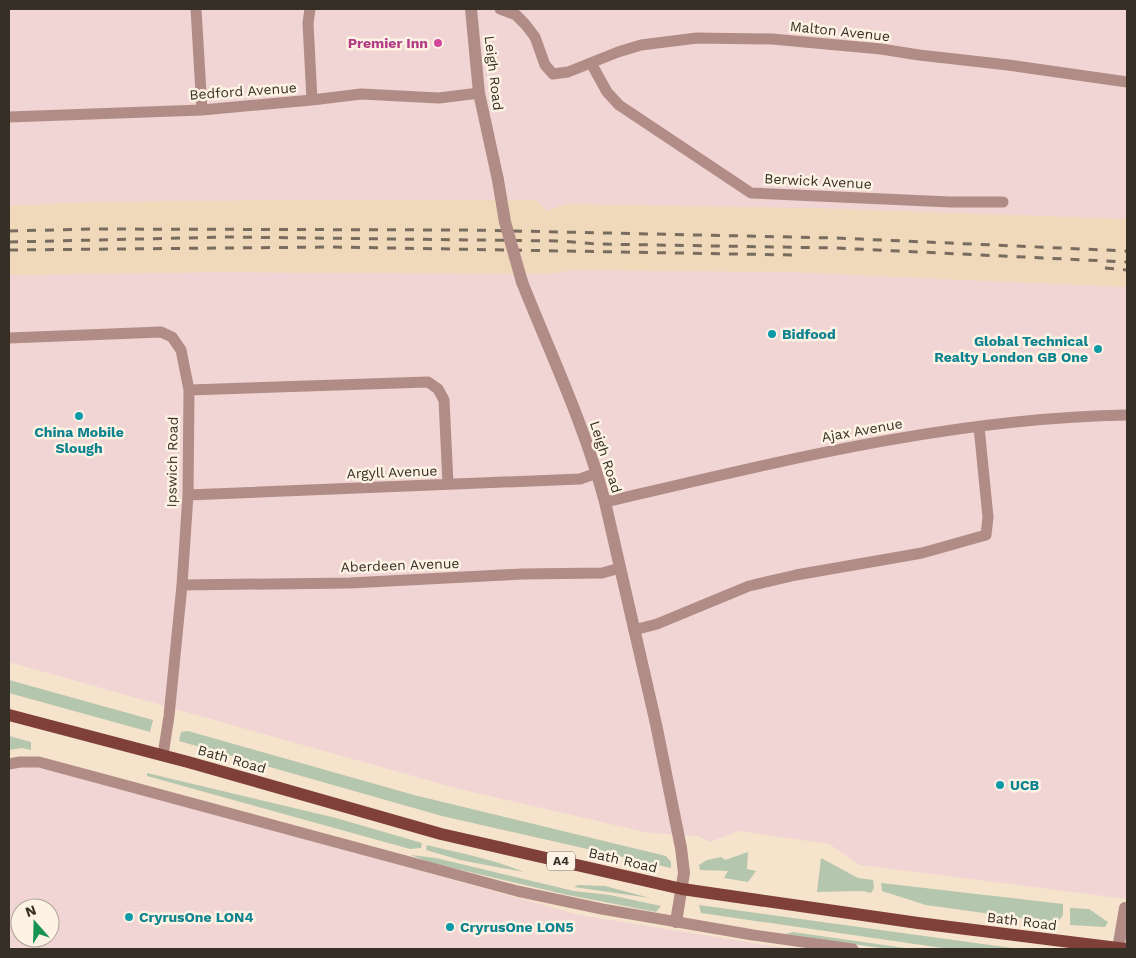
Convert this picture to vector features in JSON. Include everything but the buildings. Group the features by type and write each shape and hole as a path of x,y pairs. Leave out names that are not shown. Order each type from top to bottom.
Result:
{"main road":[{"name":"Bath Road","path":"9,715 164,755 441,834 682,889 918,923 1120,949"}],"street":[{"path":"196,9 202,110"},
{"path":"310,9 308,23 312,100"},
{"name":"Leigh Road","path":"471,9 479,93 506,222 522,282 598,473 634,630 681,848 684,873 676,922"},
{"name":"Malton Avenue","path":"500,9 516,15 525,24 535,37 545,65 553,74 568,72 641,45 697,38 772,39 881,49 1127,82"},
{"name":"Berwick Avenue","path":"591,64 607,92 619,105 751,193 950,202 1003,202"},
{"name":"Bedford Avenue","path":"9,117 202,110 361,94 438,98 479,93"},
{"name":"Ipswich Road","path":"9,338 161,332 172,337 181,350 189,390 188,495 182,585 164,755"},
{"path":"189,390 428,382 438,389 444,400 448,484"},
{"name":"Ajax Avenue","path":"605,502 816,453 979,426 1044,419 1127,415"},
{"path":"634,630 678,616 749,586 796,575 922,553 986,535 988,517 979,426"},
{"name":"Argyll Avenue","path":"188,495 580,479 598,473"},
{"name":"Aberdeen Avenue","path":"182,585 350,583 522,574 602,573 620,568"},
{"path":"9,764 39,762 517,891 595,908 676,922 853,949"},
{"path":"1120,949 1126,908"}],"shaded area":[{"path":"9,9 1127,9 1127,219 566,204 547,211 536,200 92,202 9,206"},
{"path":"536,200 548,211 566,204 815,208 1127,219 1127,287 791,272 573,270 547,274 220,272 9,275 9,206 92,202"},
{"path":"573,270 791,272 1127,287 1127,899 860,865 829,844 739,831 710,842 698,836 649,833 459,789 9,662 9,275 220,272 547,274"},
{"path":"31,763 579,915 790,949 9,949 9,768"}],"green space":[{"path":"9,680 153,720 150,732 9,693"},
{"path":"188,731 414,795 666,856 671,862 671,868 442,816 179,741 181,732"},
{"path":"9,736 31,742 31,750 22,748 9,750"},
{"path":"147,773 336,818 422,843 421,848 410,849 147,776"},
{"path":"427,845 488,860 524,872 460,860 426,850"},
{"path":"748,852 747,869 756,871 748,882 724,878 728,871 700,870 699,865 707,860 721,857 725,860"},
{"path":"411,855 436,858 574,891 610,895 661,906 656,912 563,894 428,862"},
{"path":"821,858 858,878 873,880 874,888 871,893 863,891 817,892"},
{"path":"881,883 1063,904 1063,915 1057,923 926,905 882,891"},
{"path":"578,885 605,886 650,898 574,887"},
{"path":"699,905 1016,949 949,949 701,913"},
{"path":"1070,908 1089,909 1108,922 1105,927 1070,925"},
{"path":"793,932 912,949 887,949 785,934"}],"railway":[{"path":"9,231 94,229 469,230 836,238 1127,251"},
{"path":"9,242 228,237 561,241 598,244 836,248 1127,262"},
{"path":"9,250 334,247 793,255"},
{"path":"1105,268 1127,270"}],"place":[{"name":"Premier Inn","path":"438,43"},
{"name":"Bidfood","path":"772,334"},
{"name":"Global Technical Realty London GB One","path":"1098,349"},
{"name":"China Mobile Slough","path":"79,416"},
{"name":"UCB","path":"1000,785"},
{"name":"CryrusOne LON4","path":"129,917"},
{"name":"CryrusOne LON5","path":"450,927"}]}
